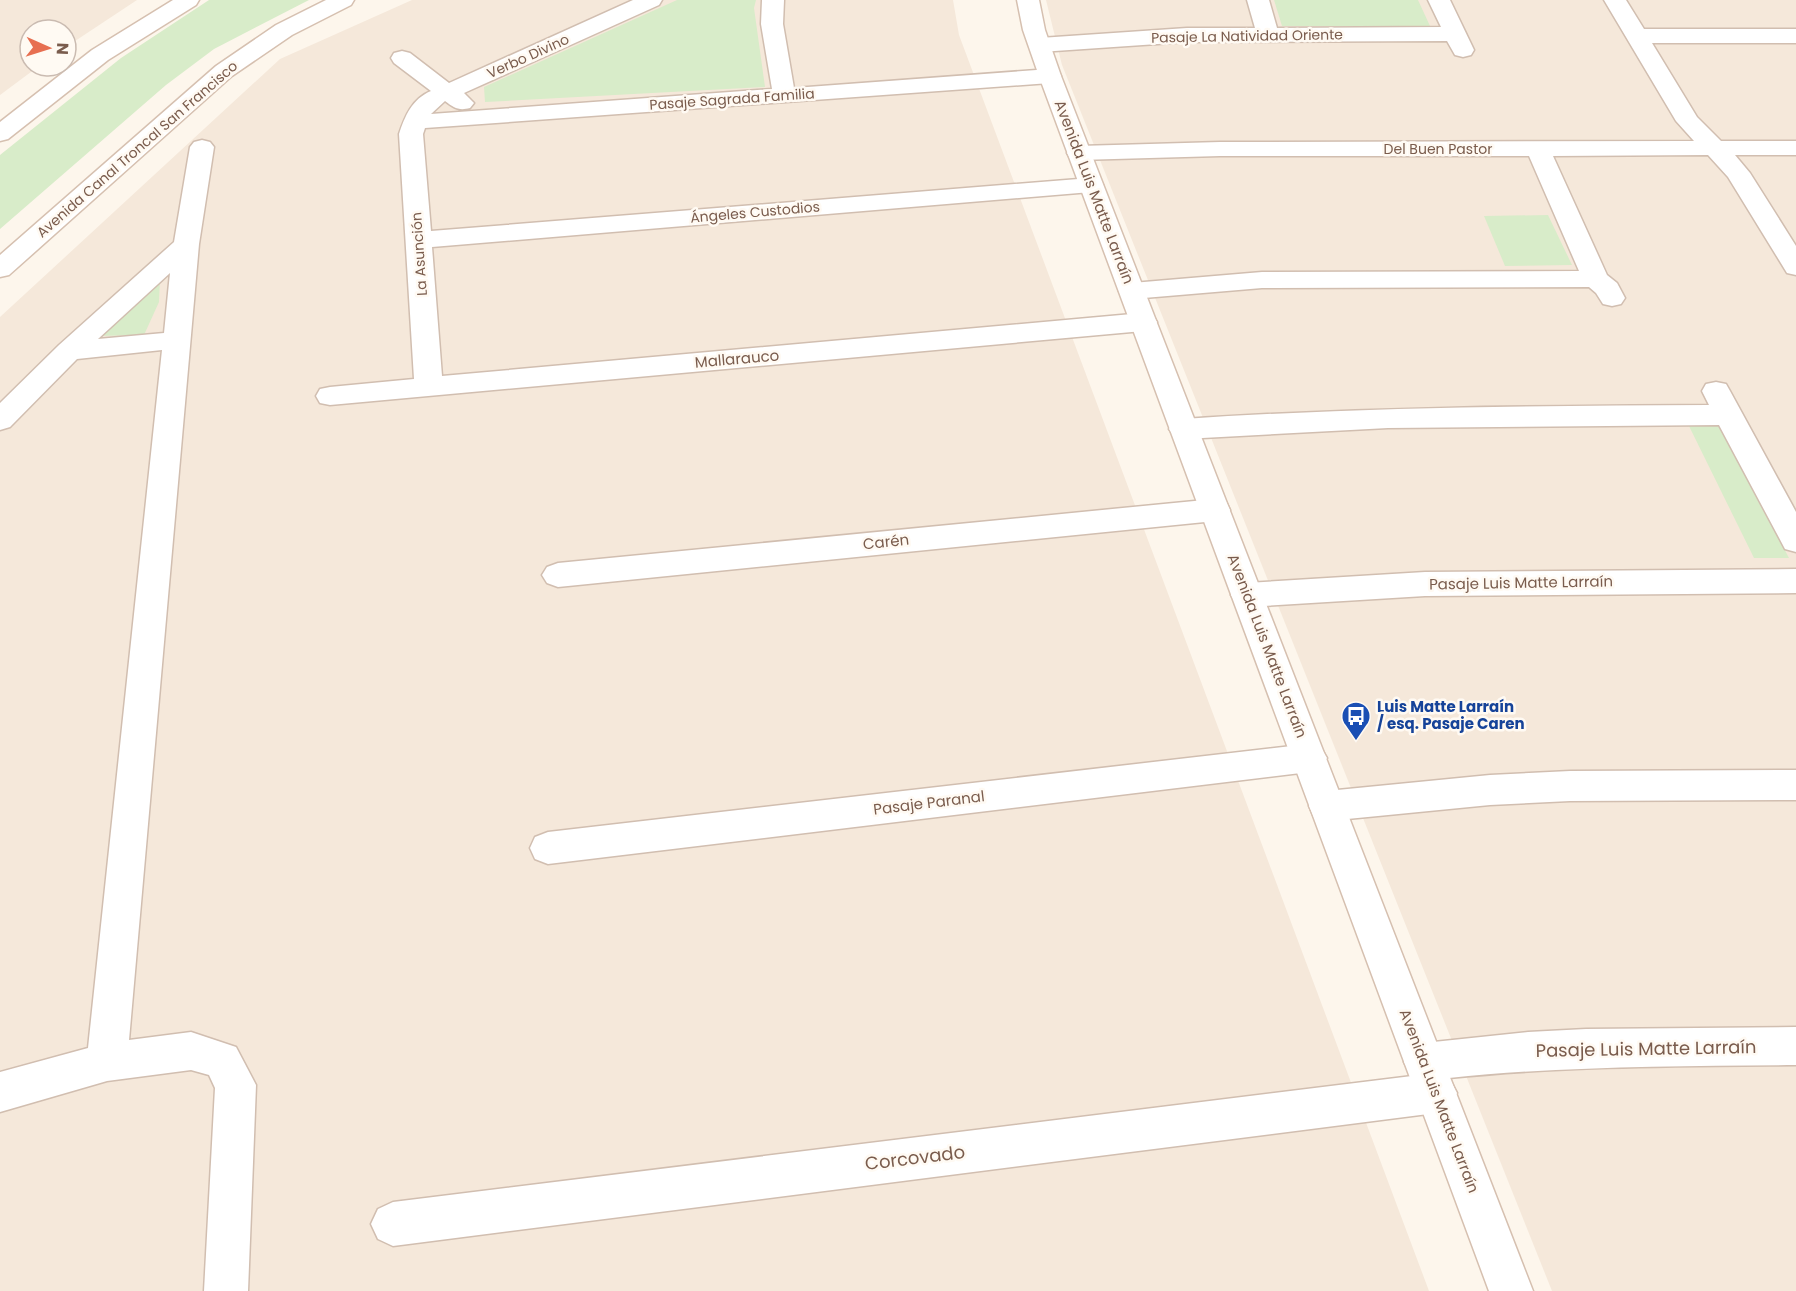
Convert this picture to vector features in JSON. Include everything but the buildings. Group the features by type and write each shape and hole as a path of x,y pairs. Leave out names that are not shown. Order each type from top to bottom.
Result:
{"street":[{"path":"0,134 100,55 188,0"},
{"name":"Avenida Canal Troncal San Francisco","path":"0,269 224,71 284,30 343,0"},
{"name":"Verbo Divino","path":"413,122 424,106 447,92 651,0"},
{"path":"773,0 772,24 783,95"},
{"name":"Avenida Luis Matte Larraín","path":"1028,0 1045,60 1079,153 1511,1291"},
{"path":"1258,0 1268,34"},
{"name":"Pasaje La Natividad Oriente","path":"1045,60 1187,35 1268,34 1459,43 1439,0"},
{"path":"1615,0 1688,121 1738,173 1796,267"},
{"path":"1637,36 1796,36"},
{"path":"402,58 480,117"},
{"name":"Pasaje Sagrada Familia","path":"413,122 783,95 1045,60"},
{"name":"La Asunción","path":"413,122 411,134 429,387"},
{"path":"108,1062 186,244 202,147"},
{"path":"1132,291 1262,279 1604,288 1538,148"},
{"name":"Del Buen Pastor","path":"1079,153 1220,149 1796,148"},
{"name":"Ángeles Custodios","path":"419,240 1091,185"},
{"path":"0,420 69,351 186,244"},
{"name":"Mallarauco","path":"330,396 1143,322"},
{"path":"69,351 177,340"},
{"path":"1184,429 1282,421 1722,403 1796,541"},
{"name":"Carén","path":"558,575 1215,510"},
{"name":"Pasaje Luis Matte Larraín","path":"1247,595 1437,584 1796,581"},
{"name":"Pasaje Paranal","path":"548,848 1309,758"},
{"path":"1327,806 1490,790 1570,786 1796,785"},
{"name":"Pasaje Luis Matte Larraín","path":"1430,1077 1528,1051 1586,1048 1796,1046"},
{"path":"0,1092 108,1062 191,1051 222,1060 236,1085 226,1291"},
{"name":"Corcovado","path":"393,1224 1430,1077"}],"shaded area":[{"path":"0,0 137,0 78,39 78,18 18,18 18,78 23,78 0,95"},
{"path":"412,0 953,0 959,35 1429,1291 0,1291 0,317 280,59"},
{"path":"1046,0 1796,0 1796,1291 1552,1291 1062,65"}],"green space":[{"path":"209,0 309,0 214,49 166,85 0,229 0,155 121,58"},
{"path":"677,0 756,0 754,8 765,87 485,102 484,87"},
{"path":"1274,0 1418,0 1430,26 1282,26"},
{"path":"1548,215 1572,265 1505,266 1484,216"},
{"path":"160,279 159,302 144,335 96,336"},
{"path":"1688,424 1719,424 1789,558 1754,558"}],"place":[{"name":"Luis Matte Larraín / esq. Pasaje Caren","path":"1356,742"}]}
